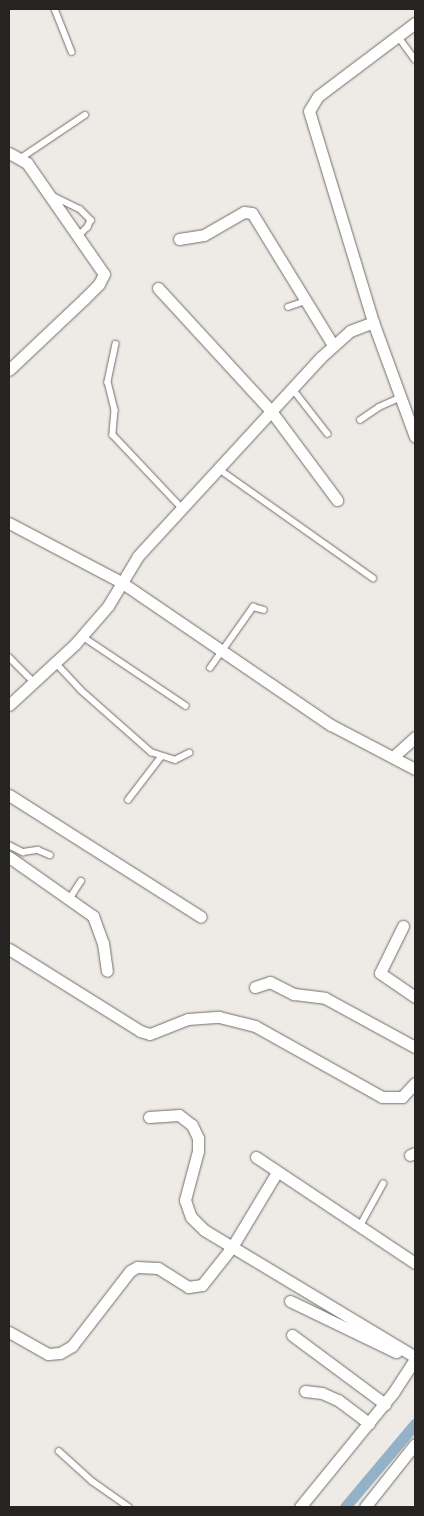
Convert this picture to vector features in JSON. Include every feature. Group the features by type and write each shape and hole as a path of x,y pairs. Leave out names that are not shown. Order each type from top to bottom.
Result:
{"street":[{"path":"415,23 318,96 309,111 374,322 415,436"},
{"path":"9,153 21,158 50,194 103,268 102,279 9,370"},
{"path":"179,239 204,234 244,212 252,213 333,345"},
{"path":"158,288 271,411 337,500"},
{"path":"9,705 82,636 108,606 138,556 292,388 333,345 350,331 374,322"},
{"path":"9,523 121,582 221,652 355,740 393,757 415,770"},
{"path":"393,757 415,736"},
{"path":"9,795 201,917"},
{"path":"9,857 86,909 97,924 107,971"},
{"path":"403,926 380,973 415,997"},
{"path":"9,949 140,1031 150,1034 188,1019 219,1017 255,1026 382,1097 402,1097 415,1083"},
{"path":"255,987 270,982 294,994 325,998 415,1047"},
{"path":"149,1117 179,1115 192,1125 198,1138 198,1151 185,1200 191,1217 204,1230 412,1356"},
{"path":"256,1157 360,1224 415,1263"},
{"path":"9,1332 56,1355 72,1346 130,1271 137,1267 158,1268 188,1287 202,1286 232,1247 277,1172"},
{"path":"290,1301 392,1352 412,1356"},
{"path":"292,1335 385,1404"},
{"path":"300,1507 385,1404 412,1356"},
{"path":"305,1391 322,1393 338,1400 369,1423"},
{"path":"372,1505 415,1444"}],"lane":[{"path":"55,9 72,52"},
{"path":"398,36 415,59"},
{"path":"21,158 85,115"},
{"path":"50,194 80,209 91,220 88,227 80,235"},
{"path":"288,307 305,301"},
{"path":"116,344 108,382 115,410 113,435 182,508"},
{"path":"292,388 328,434"},
{"path":"360,420 379,406 401,397"},
{"path":"219,469 373,578"},
{"path":"210,668 253,607 264,610"},
{"path":"82,636 186,706"},
{"path":"9,657 34,682"},
{"path":"55,662 81,690 161,757 175,760 189,753"},
{"path":"128,800 161,757"},
{"path":"9,845 23,852 38,850 50,855"},
{"path":"70,898 81,882"},
{"path":"360,1224 383,1184"},
{"path":"59,1451 92,1481 129,1507"}],"waterway":[{"path":"345,1507 415,1424"}]}
